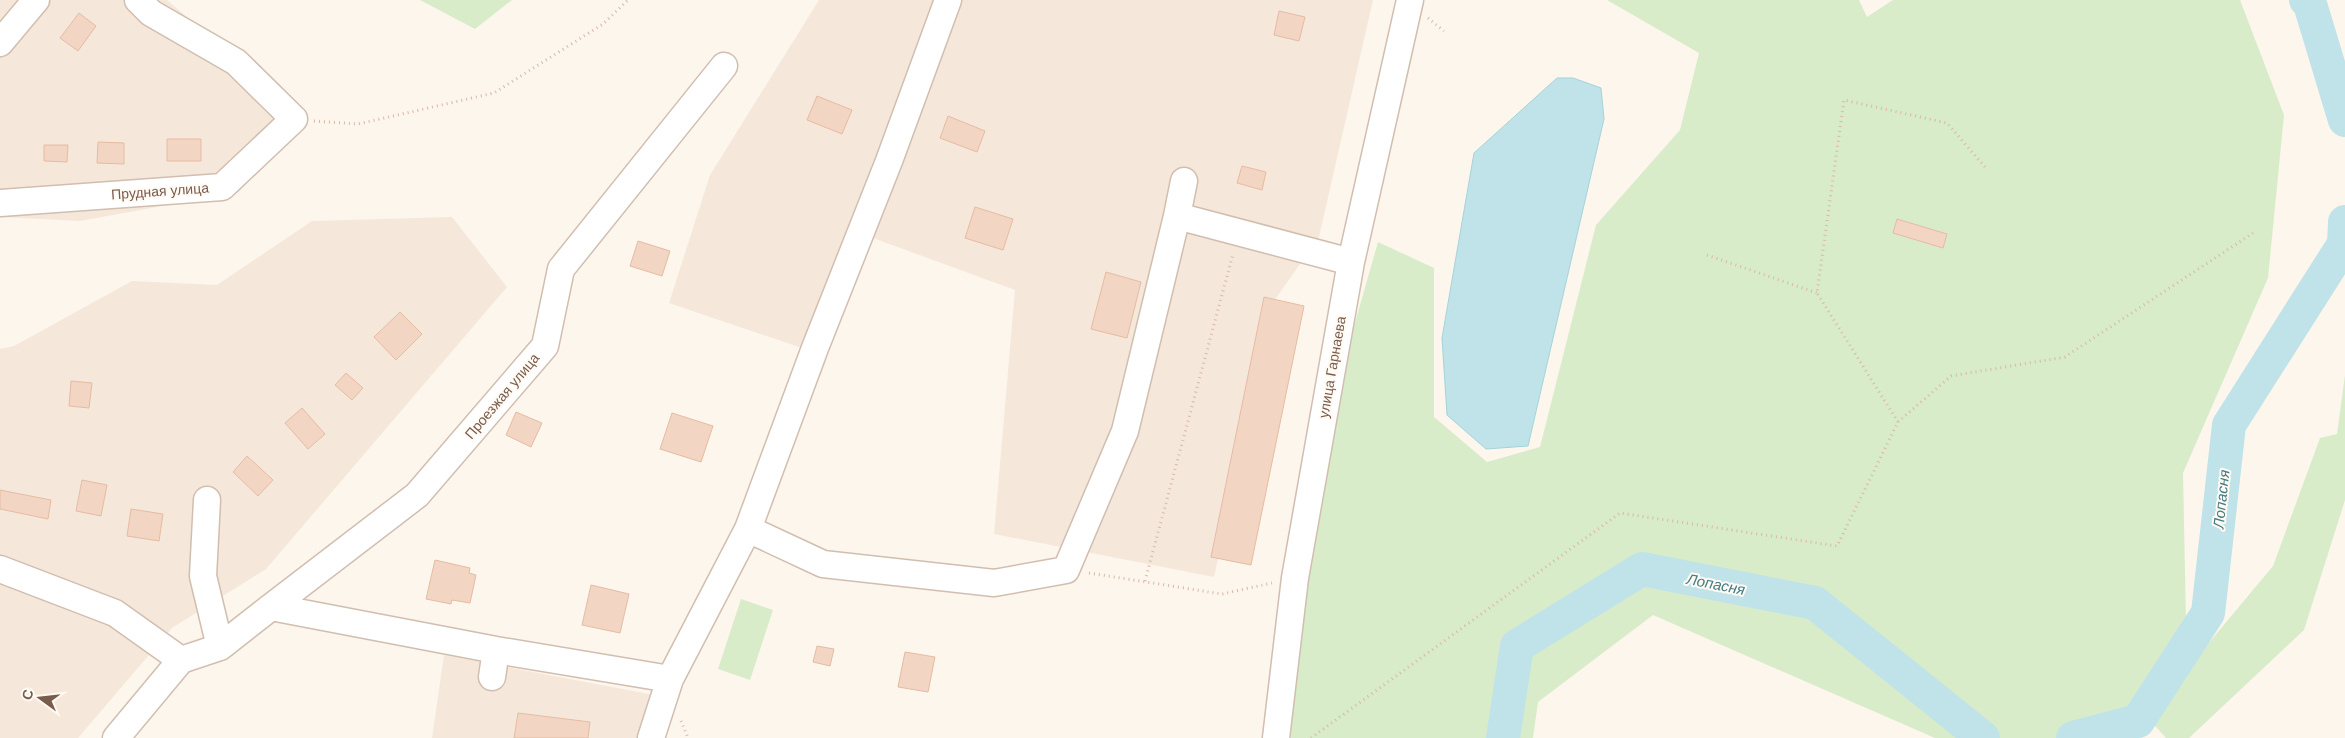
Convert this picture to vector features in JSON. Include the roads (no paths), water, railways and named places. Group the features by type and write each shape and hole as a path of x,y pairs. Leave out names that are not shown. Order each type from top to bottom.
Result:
{"street":[{"path":"0,43 36,0"},
{"name":"Прудная улица","path":"0,204 222,187 294,119 236,62 151,13 138,0"},
{"path":"651,738 670,679 748,529 814,348 892,152 948,0"},
{"name":"улица Гарнаева","path":"1276,738 1295,578 1351,262 1410,0"},
{"name":"Проезжая улица","path":"181,660 220,647 417,495 544,346 560,269 724,66"},
{"path":"748,529 823,564 994,583 1066,570 1125,431 1184,182"},
{"path":"1177,216 1351,262"},
{"path":"207,500 203,576 220,647"},
{"path":"0,569 115,613 181,660 116,738"},
{"path":"271,607 496,650 670,679"},
{"path":"492,677 496,650"}],"water":[{"path":"1557,78 1573,78 1601,88 1604,119 1528,446 1486,449 1447,415 1442,338 1474,153"}],"waterway":[{"name":"Лопасня","path":"2306,0 2310,4 2345,120"},
{"name":"Лопасня","path":"2073,738 2138,721 2208,613 2229,425 2344,244 2345,222"},
{"name":"Лопасня","path":"1503,738 1517,646 1642,569 1815,603 1983,738"}]}
